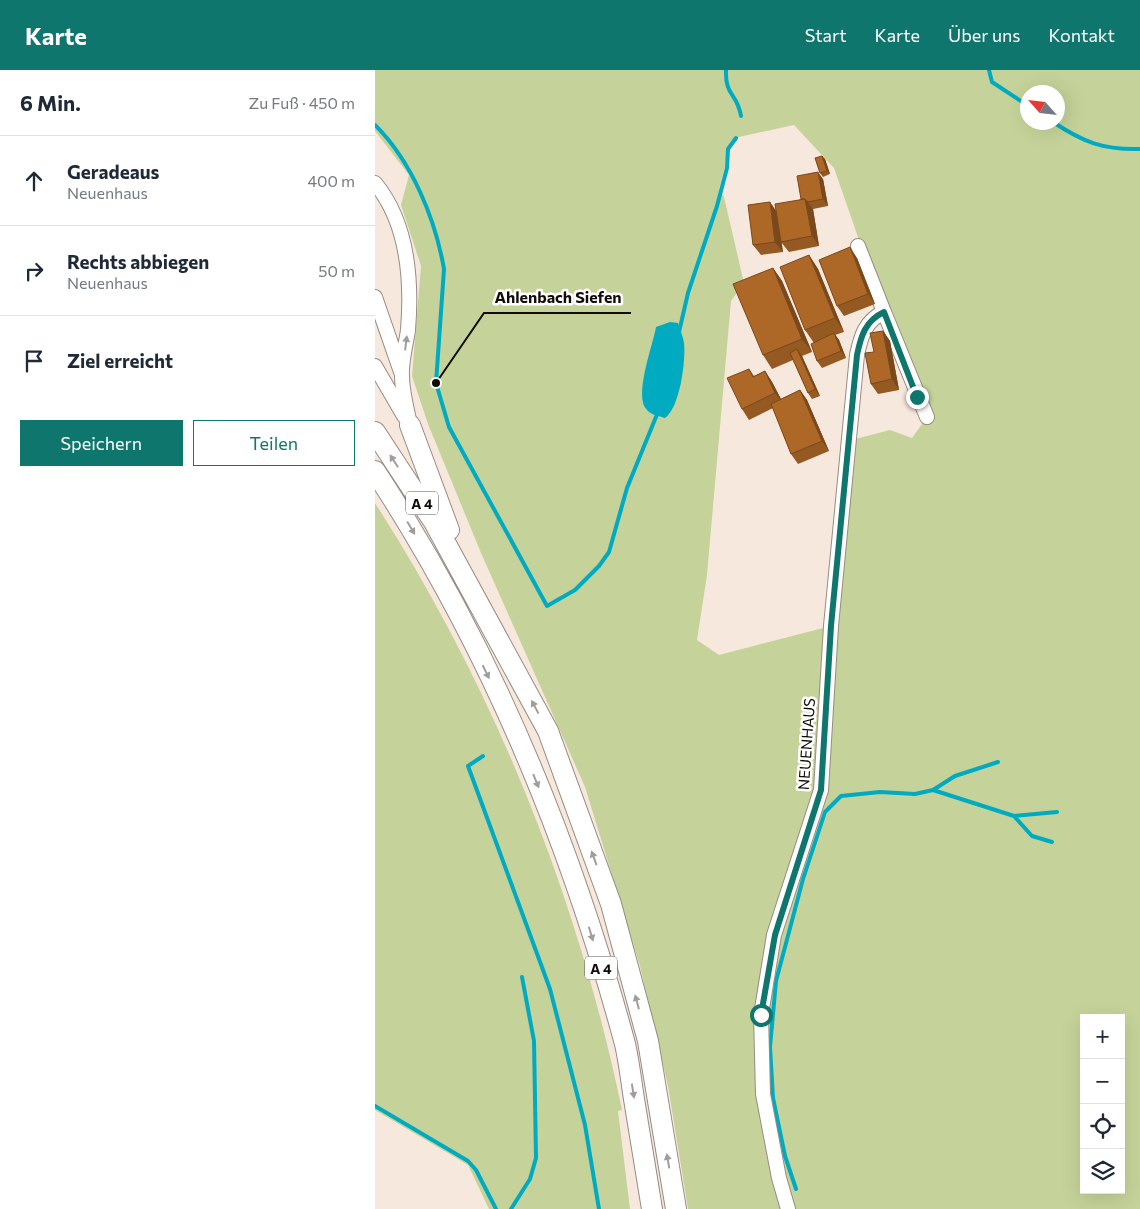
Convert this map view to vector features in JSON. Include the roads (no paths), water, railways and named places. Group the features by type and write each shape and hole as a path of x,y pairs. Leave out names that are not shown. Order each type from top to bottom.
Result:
{"highway":[{"path":"410,425 465,577"},
{"name":"A 4","path":"375,432 434,522 548,731 611,904 648,1041 676,1209"},
{"name":"A 4","path":"375,471 434,568 458,612 517,736 569,864 625,1045 652,1209"}],"street":[{"path":"375,184 385,196 401,236 407,261 409,310 402,376"},
{"path":"857,246 927,417"},
{"path":"375,297 402,376 410,425"},
{"name":"NEUENHAUS","path":"788,1209 779,1178 763,1094 761,1015 775,935 821,790 831,626 857,355 860,339 868,322 884,312"},
{"path":"375,366 410,425"}],"water":[{"path":"670,322 678,323 684,343 684,360 681,383 675,404 665,418 647,410 643,403 642,394 645,370 656,327"}],"waterway":[{"path":"726,70 727,85 737,102 741,116"},
{"path":"989,70 992,82 1020,100"},
{"path":"375,125 411,173 428,211 440,250 444,269 436,383 449,427 547,606 575,590 599,566 609,552 627,488 658,412"},
{"path":"1065,129 1084,140 1104,146 1140,149"},
{"path":"679,332 688,293 717,206 727,168 728,149 736,138"},
{"path":"483,756 468,766 550,989 585,1125 599,1209"},
{"path":"933,790 955,776 998,762"},
{"path":"796,1189 785,1156 773,1098 770,1047 776,981 803,879 825,812 841,796 880,792 915,794 933,790 1014,816 1032,836 1052,842"},
{"path":"1014,816 1057,812"},
{"path":"511,1209 530,1179 536,1158 534,1041 522,977"},
{"path":"375,1106 468,1161 476,1170 496,1209"}],"place":[{"name":"Ahlenbach Siefen","path":"436,383"}]}
